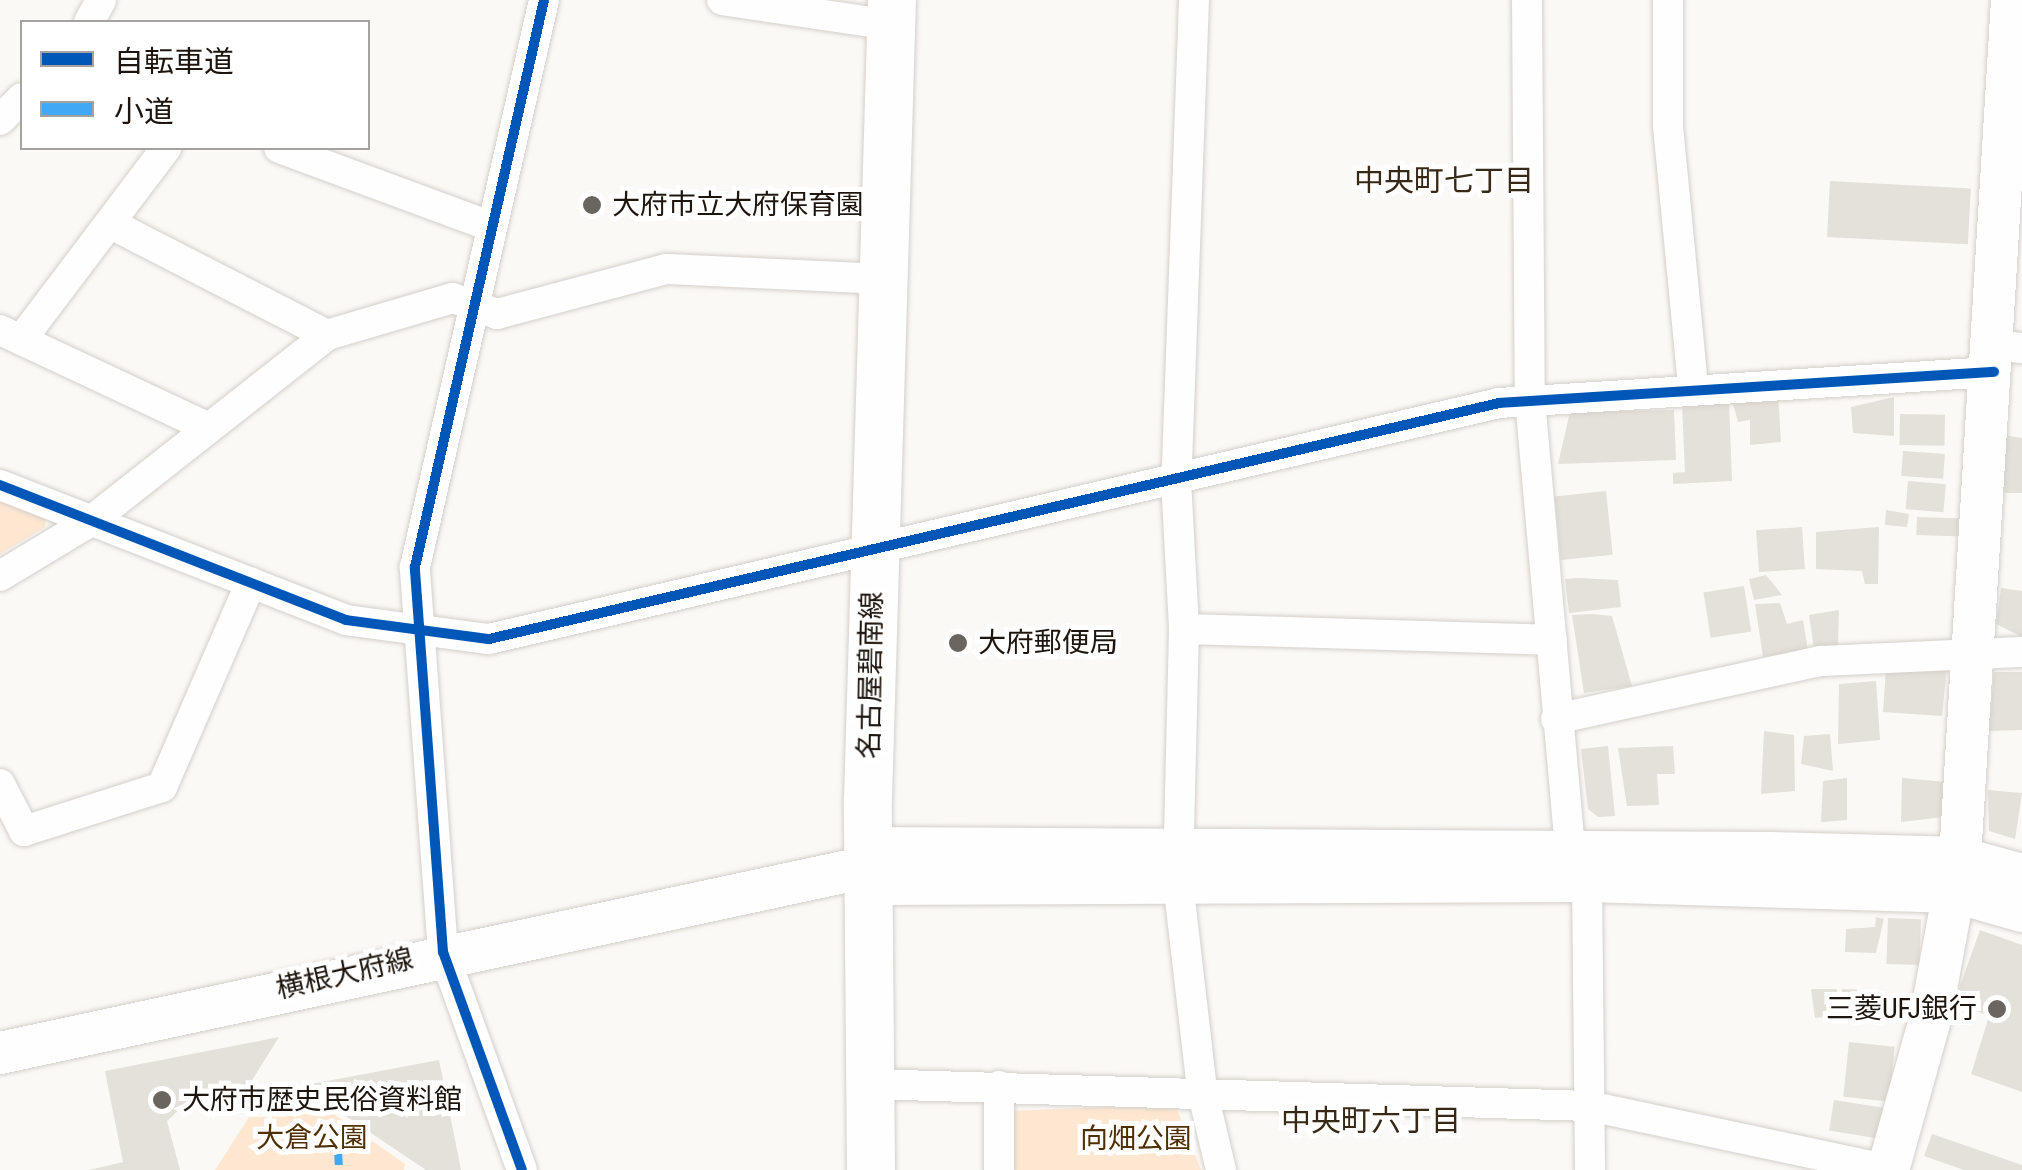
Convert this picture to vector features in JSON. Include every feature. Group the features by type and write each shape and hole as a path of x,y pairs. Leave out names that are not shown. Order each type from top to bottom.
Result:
{"main road":[{"name":"名古屋碧南線","path":"871,1170 868,866 874,543 886,279 892,12"}],"street":[{"path":"522,1170 442,952 418,636 421,509 544,0"},
{"path":"722,0 892,12"},
{"path":"1194,0 1176,480 1184,629 1178,865 1202,1090 1221,1170"},
{"path":"1527,0 1530,400 1556,719 1578,865 1590,1170"},
{"path":"1668,0 1668,126 1692,387"},
{"path":"869,1084 1202,1090 1589,1106 1889,1170 1958,875 1973,652 2004,355 2012,0"},
{"path":"0,120 20,100"},
{"path":"165,150 111,224 10,335 208,428"},
{"path":"284,150 490,226"},
{"path":"111,224 327,335"},
{"path":"0,576 91,520 327,335 472,300 497,314 666,269 886,279"},
{"path":"0,485 251,582 418,636 515,637 874,543 1530,400 2004,355"},
{"path":"0,784 24,831 162,787 251,582"},
{"path":"1184,629 1552,640"},
{"path":"1556,719 1782,667 1973,652 2022,652"},
{"name":"横根大府線","path":"0,1053 442,952 868,866 1578,865 1958,875"},
{"path":"1958,875 2022,876"},
{"path":"1958,875 2022,910"},
{"path":"998,1086 999,1170"}],"green space":[{"path":"0,500 46,517 45,527 0,554"},
{"name":"大倉公園","path":"308,1096 405,1164 404,1170 215,1170 249,1117 286,1117"},
{"name":"向畑公園","path":"1153,1105 1177,1109 1201,1170 1008,1170 1010,1111"}],"building":[{"path":"1830,181 1971,188 1968,244 1827,237"},
{"path":"1778,392 1781,442 1750,445 1750,420 1738,422 1731,396"},
{"path":"1894,397 1894,436 1853,433 1851,407"},
{"path":"1729,402 1732,481 1673,484 1673,473 1685,472 1682,405"},
{"path":"1674,410 1676,460 1558,464 1570,412"},
{"path":"1900,414 1945,415 1944,446 1899,445"},
{"path":"2002,435 2022,438 2022,493 2005,493 1999,480"},
{"path":"1903,451 1945,454 1943,479 1901,476"},
{"path":"1908,481 1946,484 1943,512 1906,509"},
{"path":"1606,491 1613,555 1561,560 1554,496"},
{"path":"1886,510 1909,514 1907,527 1885,525"},
{"path":"1917,517 1963,519 1962,537 1916,535"},
{"path":"1802,527 1805,569 1759,572 1756,530"},
{"path":"1879,527 1878,584 1865,584 1862,571 1816,569 1816,532"},
{"path":"1766,575 1782,595 1754,600 1749,579"},
{"path":"1565,579 1618,580 1621,607 1569,613"},
{"path":"1744,586 1751,631 1711,638 1704,592"},
{"path":"2001,588 2022,591 2022,637 1996,624"},
{"path":"1780,603 1787,624 1803,620 1808,650 1763,657 1755,604"},
{"path":"1839,610 1838,645 1814,649 1809,615"},
{"path":"1572,615 1612,616 1632,686 1584,693"},
{"path":"1947,667 1942,716 1883,712 1886,669"},
{"path":"1994,672 2022,672 2022,730 1989,731"},
{"path":"1876,681 1880,740 1838,744 1839,684"},
{"path":"1764,731 1794,735 1795,791 1761,794"},
{"path":"1830,734 1833,771 1801,764 1804,736"},
{"path":"1608,746 1615,816 1598,817 1588,809 1581,749"},
{"path":"1673,746 1675,774 1657,774 1659,805 1627,806 1618,748"},
{"path":"1847,778 1847,820 1821,822 1823,781"},
{"path":"1902,778 1947,782 1944,817 1901,822"},
{"path":"1988,790 2022,793 2015,839 1989,831"},
{"path":"1876,917 1884,919 1876,953 1845,952 1846,929 1875,927"},
{"path":"1888,918 1921,919 1919,965 1886,964"},
{"name":"三菱UFJ銀行","path":"1980,930 2022,945 2022,1092 1971,1074 1989,1016 1954,1003"},
{"path":"1811,989 1837,989 1837,1015 1815,1018"},
{"path":"1842,989 1868,990 1867,1021 1841,1020"},
{"name":"大府市歴史民俗資料館","path":"279,1037 244,1093 183,1106 167,1121 180,1170 89,1170 123,1162 105,1071"},
{"path":"1849,1042 1895,1047 1889,1102 1843,1097"},
{"path":"439,1060 461,1170 426,1170 301,1086"},
{"path":"1834,1100 1886,1108 1881,1139 1829,1131"},
{"path":"1932,1134 2022,1165 2022,1170 1964,1170 1924,1156"}],"marked path":[{"path":"338,1150 339,1170"}],"cycle path":[{"path":"522,1170 443,952 415,567 544,0"},
{"path":"0,485 346,620 489,639 1499,403 1994,372"}],"place":[{"name":"大府市立大府保育園","path":"592,205"},
{"name":"大府郵便局","path":"958,643"},
{"name":"三菱UFJ銀行","path":"1997,1009"},
{"name":"大府市歴史民俗資料館","path":"162,1100"}],"district":[{"name":"中央町七丁目","path":"1444,181"},
{"name":"中央町六丁目","path":"1371,1121"}]}
